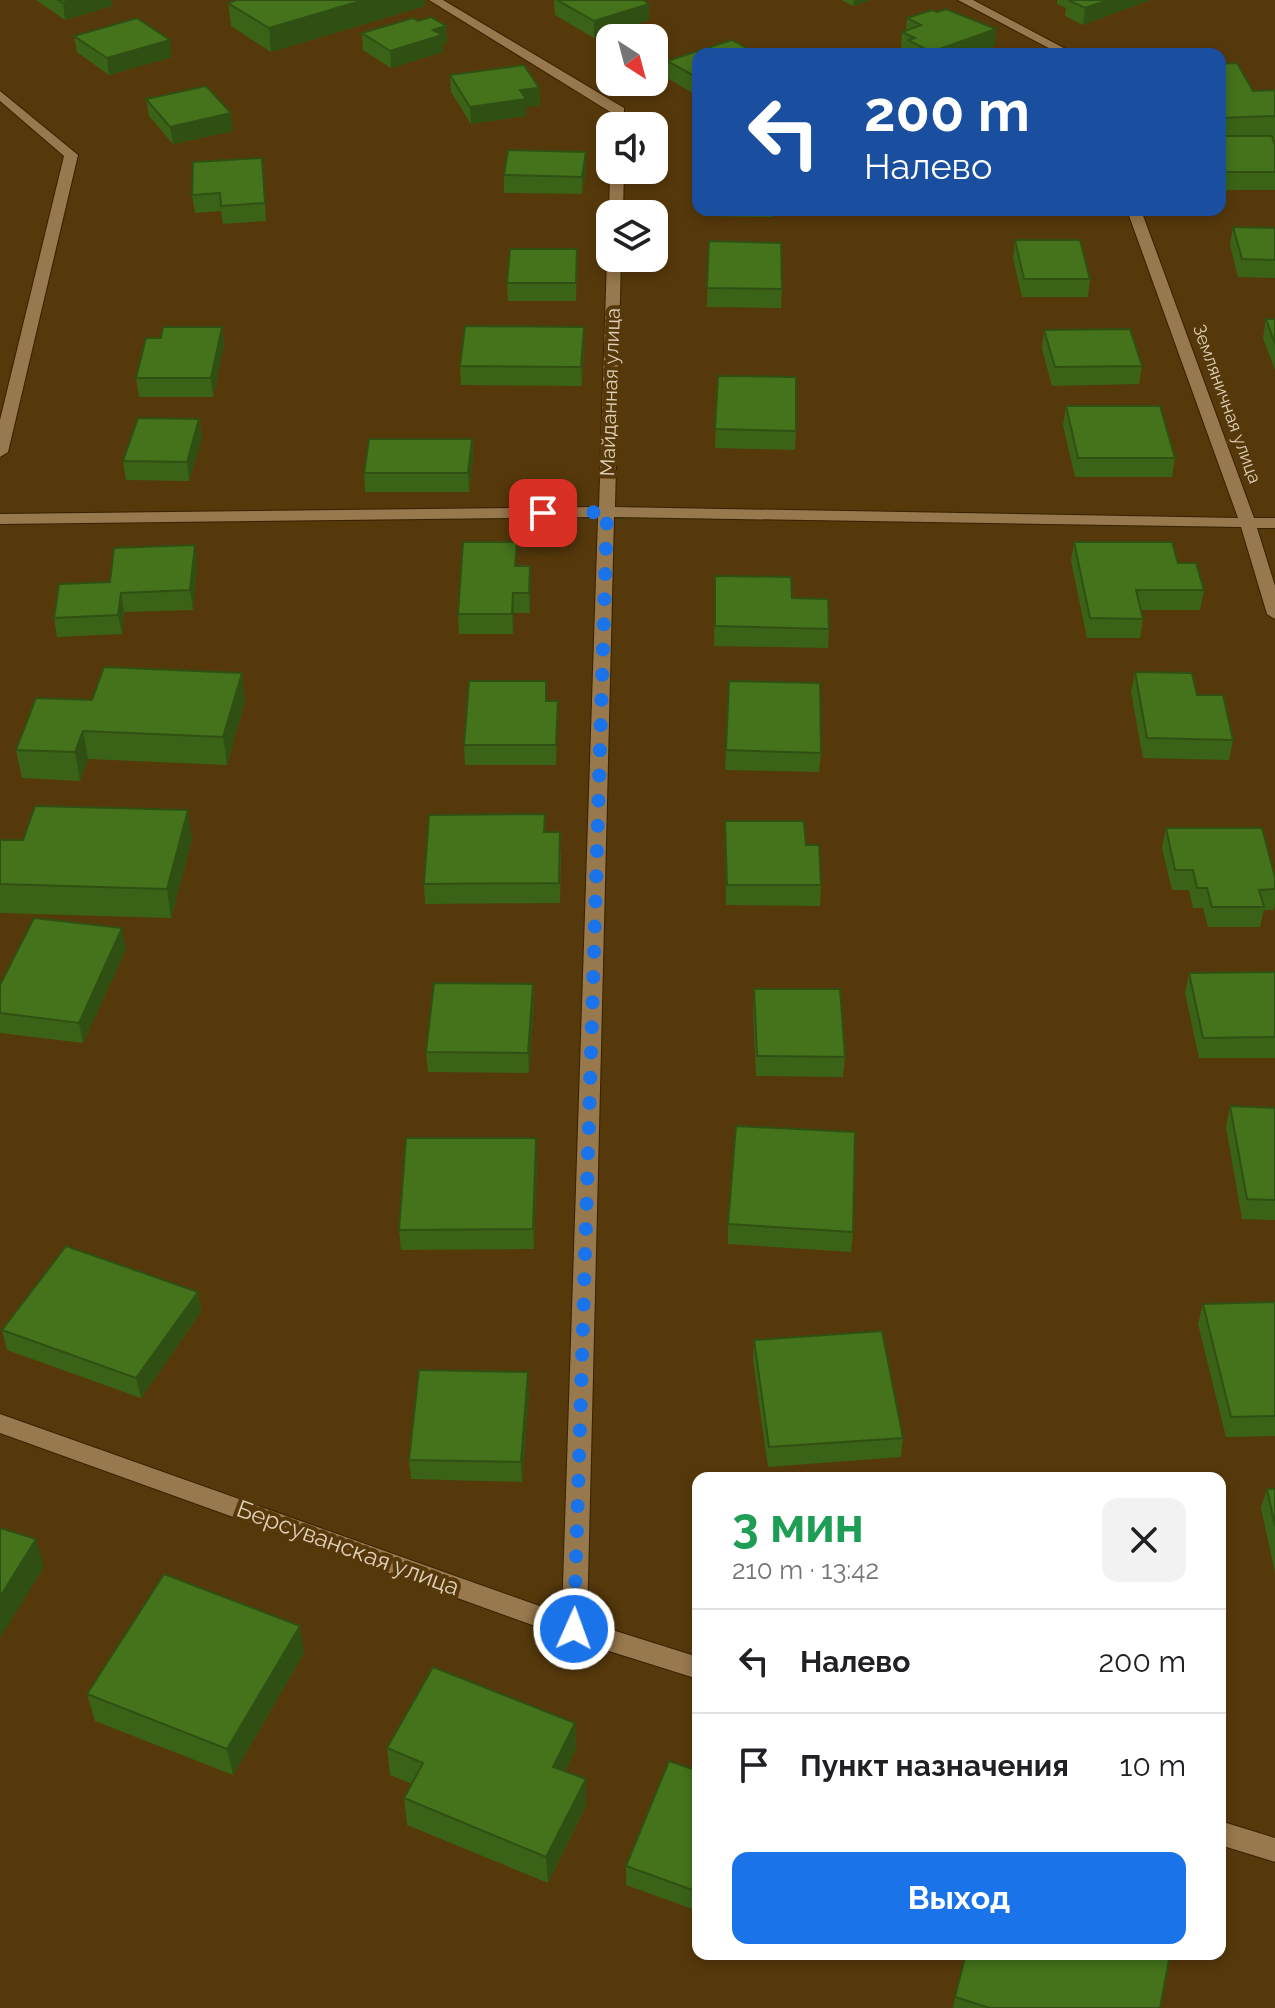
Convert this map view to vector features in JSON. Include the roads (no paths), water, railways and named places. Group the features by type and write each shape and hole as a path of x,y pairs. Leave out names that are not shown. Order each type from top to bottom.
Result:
{"street":[{"path":"435,0 619,112"},
{"path":"964,0 1057,48"},
{"path":"0,95 71,155 0,452"},
{"name":"Земляничная улица","path":"1136,216 1248,523 1275,614"},
{"name":"Майданная улица","path":"574,1629 614,272"},
{"path":"0,519 607,512 1275,523"},
{"name":"Берсуванская улица","path":"0,1423 574,1629 692,1666"},
{"path":"1226,1835 1275,1850"}]}
